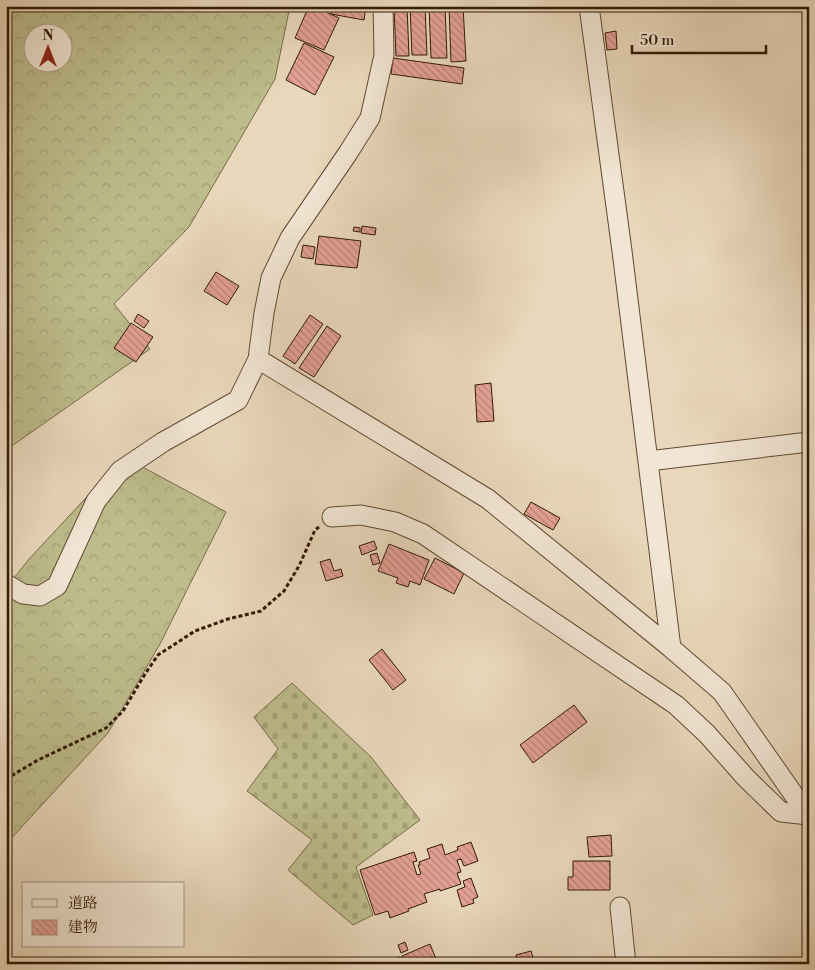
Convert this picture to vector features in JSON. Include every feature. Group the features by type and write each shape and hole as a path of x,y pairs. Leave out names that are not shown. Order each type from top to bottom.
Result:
{"street":[{"path":"6,584 23,594 40,596 57,586 96,500 120,470 163,442 238,400 258,359 271,278 290,238 370,118 384,55 383,6"},
{"path":"589,6 621,241 671,648"},
{"path":"258,359 488,499 671,648 722,692 808,815"},
{"path":"648,461 809,442"},
{"path":"332,517 361,515 395,522 423,534 676,705 707,734 746,778 781,812 808,815"},
{"path":"620,907 626,964"}],"path":[{"path":"6,779 38,760 106,728 123,711 158,655 196,631 228,619 261,611 284,591 299,566 315,530 332,517"}],"green space":[{"path":"6,6 290,6 275,79 189,227 114,304 150,349 6,450"},
{"path":"124,457 226,512 160,644 108,733 6,844 6,588 29,559"},
{"path":"292,683 371,757 420,820 356,867 373,915 353,925 288,870 312,840 247,791 278,749 254,717"}],"building":[{"path":"309,6 339,18 324,50 295,38"},
{"path":"332,6 366,6 364,20 331,14"},
{"path":"394,6 407,6 409,56 396,56"},
{"path":"410,6 425,6 427,55 412,55"},
{"path":"429,6 445,6 447,58 431,58"},
{"path":"449,6 463,6 466,61 451,62"},
{"path":"616,31 617,49 607,50 605,33"},
{"path":"304,43 334,57 315,95 286,80"},
{"path":"393,58 464,68 462,84 391,74"},
{"path":"362,226 376,228 375,235 361,233"},
{"path":"354,227 360,228 360,232 353,231"},
{"path":"319,236 361,241 357,268 315,264"},
{"path":"303,245 315,247 313,259 301,257"},
{"path":"216,272 239,286 227,305 204,291"},
{"path":"138,314 149,321 144,328 134,321"},
{"path":"310,315 323,324 295,364 283,356"},
{"path":"131,323 153,337 136,362 114,348"},
{"path":"327,326 341,336 314,377 299,368"},
{"path":"491,383 494,421 477,422 475,385"},
{"path":"531,502 560,518 553,530 524,514"},
{"path":"374,541 377,549 362,555 359,546"},
{"path":"389,544 429,560 420,585 410,581 408,587 396,583 398,578 378,571"},
{"path":"377,553 380,563 373,565 370,555"},
{"path":"435,558 464,573 454,594 424,579"},
{"path":"330,559 334,571 341,569 343,576 326,581 320,562"},
{"path":"382,649 406,680 393,690 369,660"},
{"path":"574,705 587,722 533,763 520,745"},
{"path":"611,835 612,856 589,857 587,837"},
{"path":"471,842 478,861 464,866 461,859 457,860 461,872 457,873 461,884 424,894 427,902 390,918 388,911 375,915 360,870 414,852 417,861 413,862 417,875 421,874 419,862 430,858 427,849 442,844 445,855 458,850 457,847"},
{"path":"573,861 610,861 610,890 568,890 568,877 573,877"},
{"path":"471,878 478,897 473,899 474,903 462,907 457,890 465,887 463,881"},
{"path":"405,942 408,950 401,953 398,945"},
{"path":"430,944 438,964 405,964 402,956"},
{"path":"531,951 534,961 518,964 516,955"},
{"path":"400,957 403,964 396,964 394,959"}]}
